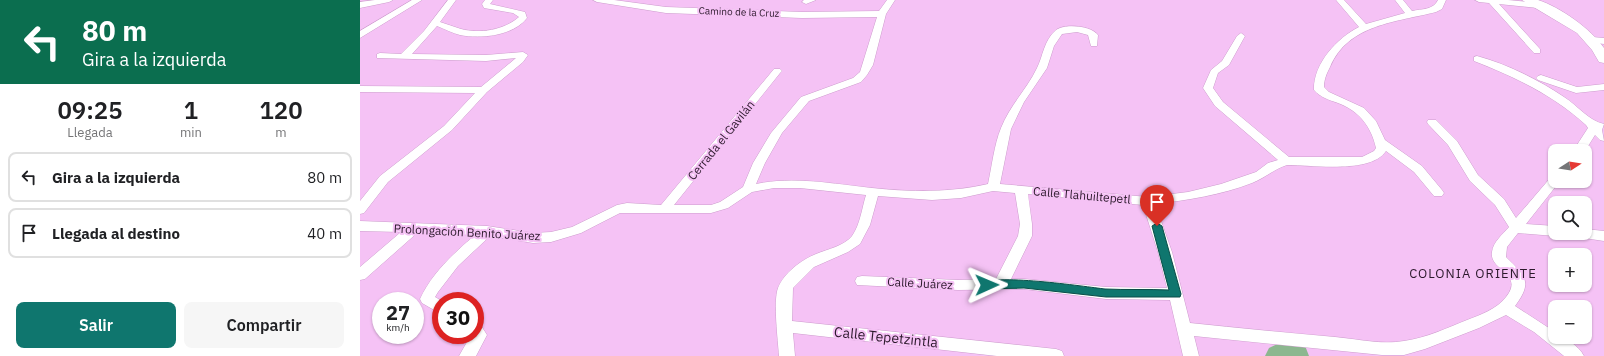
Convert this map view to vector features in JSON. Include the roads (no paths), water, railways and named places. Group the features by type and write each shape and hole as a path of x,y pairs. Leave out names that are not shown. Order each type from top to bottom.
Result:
{"street":[{"path":"360,5 389,0"},
{"path":"360,35 418,0"},
{"path":"404,56 435,23 452,0"},
{"path":"435,23 464,33 474,33 503,30 523,18 522,14 515,11 487,6 486,4 489,0"},
{"name":"Camino de la Cruz","path":"596,0 666,10 802,15 882,14"},
{"path":"748,189 750,180 757,166 787,119 800,109 805,99 856,80 864,73 868,65 882,14 891,0"},
{"path":"1340,0 1365,29"},
{"path":"1399,0 1410,14"},
{"path":"1438,193 1418,169 1381,142 1373,124 1362,111 1347,103 1326,96 1319,90 1320,78 1332,53 1340,43 1365,29 1410,14 1439,7 1442,0"},
{"path":"1479,0 1492,2 1533,3 1598,40 1604,60"},
{"path":"1492,2 1537,51"},
{"path":"993,187 1006,129 1019,102 1042,68 1049,46 1059,32 1069,29 1090,32 1094,35 1094,44"},
{"path":"1240,36 1226,63 1214,72 1208,88 1219,104 1274,149 1286,161"},
{"path":"360,210 384,179 448,128 484,90 520,60 523,55 486,58 380,56"},
{"path":"1477,60 1520,75 1557,96 1599,127 1604,138"},
{"name":"Cerrada el Gavilán","path":"664,209 777,71"},
{"path":"1541,78 1576,90 1604,87"},
{"path":"360,89 484,90"},
{"path":"1432,122 1453,143 1474,178 1500,202 1516,228"},
{"path":"1585,144 1599,127"},
{"name":"Calle Tlahuiltepetl","path":"711,209 724,205 748,189 774,184 800,184 874,192 932,196 961,194 993,187 1148,201 1188,196 1223,188 1246,181 1260,175 1272,166 1286,161 1364,161 1378,154 1382,148 1381,142"},
{"path":"1184,329 1374,347 1404,348 1475,323 1506,308 1517,292 1518,279 1499,258 1498,252 1501,245 1548,188"},
{"path":"1001,284 1024,236 1026,224 1021,189"},
{"path":"787,356 783,300 785,289 797,275 813,261 854,242 859,236 874,192"},
{"path":"1148,201 1165,252 1191,356"},
{"name":"Prolongación Benito Juárez","path":"360,226 487,231 522,237 551,237 576,230 617,209 627,207 698,211 711,209"},
{"path":"1516,228 1548,230"},
{"path":"360,274 413,229"},
{"path":"432,302 427,299 429,293 445,273 487,231"},
{"path":"1592,235 1604,236"},
{"name":"Calle Juárez","path":"862,281 958,285 1024,284 1106,293 1176,294"},
{"path":"1506,308 1539,328 1576,356"},
{"name":"Calle Tepetzintla","path":"786,326 977,351 1056,356"},
{"path":"467,356 475,344"}],"district":[{"name":"COLONIA ORIENTE","path":"1473,273"}]}
